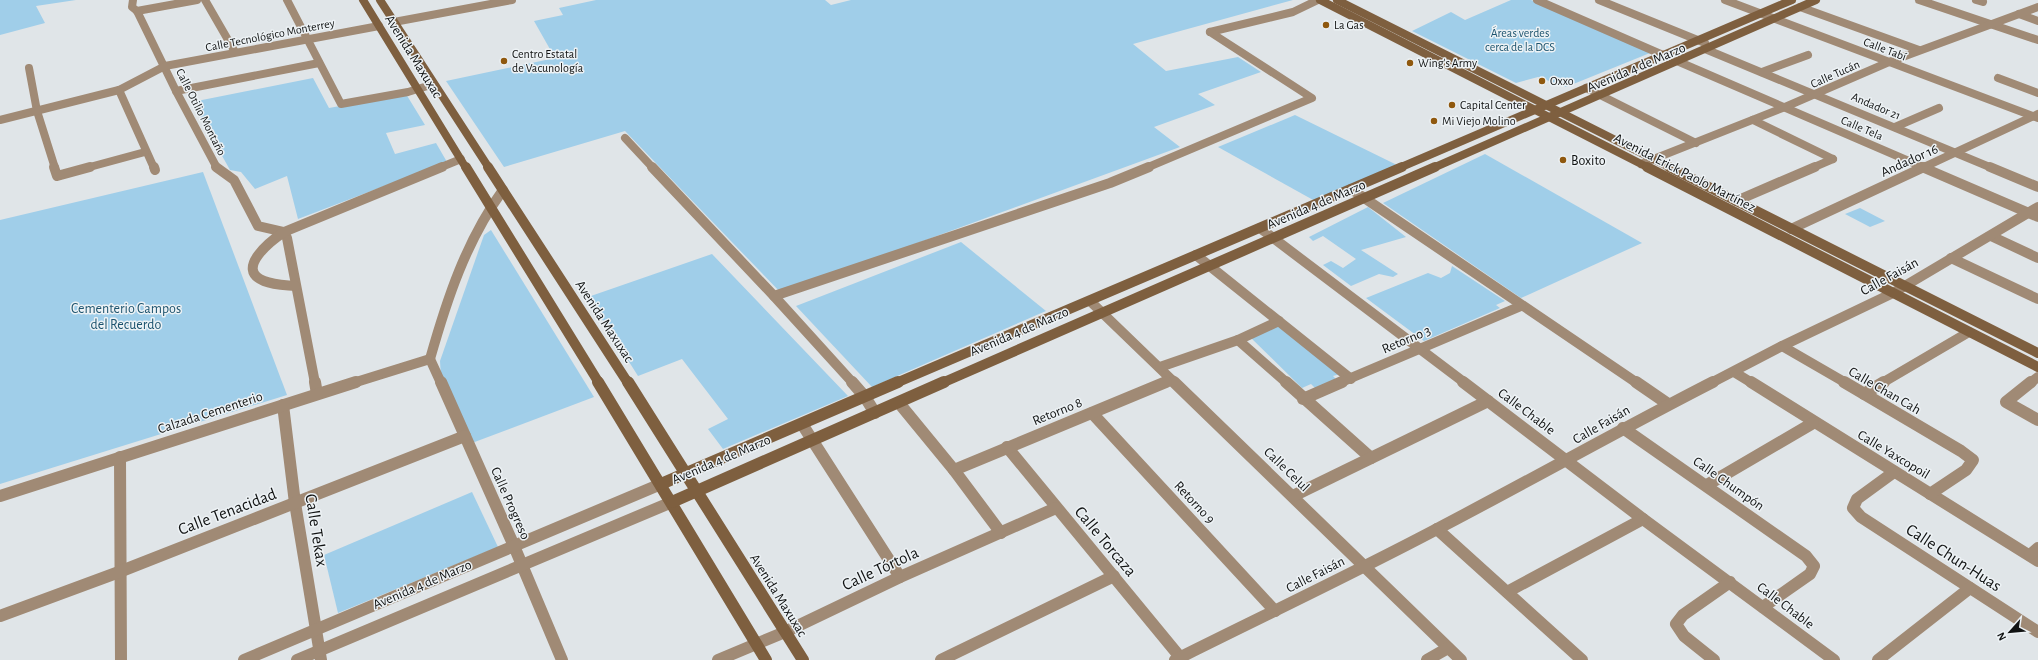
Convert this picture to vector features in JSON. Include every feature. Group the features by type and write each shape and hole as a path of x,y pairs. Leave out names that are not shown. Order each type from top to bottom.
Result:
{"main road":[{"name":"Avenida Maxuxac","path":"363,0 672,502 766,660"},
{"name":"Avenida Maxuxac","path":"380,0 698,491 803,660"},
{"name":"Avenida Erick Paolo Martínez","path":"1319,0 2038,367"},
{"name":"Avenida Erick Paolo Martínez","path":"1337,0 2038,353"},
{"name":"Avenida 4 de Marzo","path":"661,484 1792,0"},
{"name":"Avenida 4 de Marzo","path":"672,502 1816,0"}],"street":[{"path":"134,6 176,0"},
{"path":"134,6 197,0"},
{"path":"205,0 235,52"},
{"path":"287,0 341,104 418,89 434,84"},
{"path":"394,22 485,2 512,0"},
{"path":"774,296 1110,183 1306,102 1312,98 1210,32 1293,12 1319,0"},
{"path":"1537,0 1663,55"},
{"name":"Andador 21","path":"1599,0 1698,40 1709,47 1762,72 2038,187"},
{"name":"Calle Tabí","path":"1725,0 2037,116"},
{"path":"1919,0 2038,40"},
{"name":"Calle Otilio Montaño","path":"134,6 216,167 234,180 258,226 284,232"},
{"path":"1800,7 1919,50"},
{"name":"Calle Tucán","path":"1641,164 1655,160 1785,107 1919,50 2038,7"},
{"path":"2019,14 2038,21"},
{"name":"Calle Tecnológico Monterrey","path":"0,120 119,90 165,66 379,26"},
{"path":"1762,72 1808,55"},
{"name":"Calle Tela","path":"1677,61 1923,167 2035,212"},
{"path":"176,91 319,63"},
{"path":"29,68 37,110 57,176 145,152"},
{"path":"1998,78 2038,93"},
{"path":"1586,88 1618,106 1696,143"},
{"path":"119,90 154,170"},
{"path":"1895,127 1939,108"},
{"name":"Andador 16","path":"1791,229 1923,167 2037,116"},
{"path":"1736,201 1833,159 1753,120"},
{"path":"625,138 774,296 865,397 875,413"},
{"path":"294,286 271,283 259,279 253,270 254,259 268,244 284,232 461,159"},
{"path":"1351,189 1521,306 1668,404"},
{"path":"430,359 446,302 468,249 490,206 503,190"},
{"name":"Calle Faisán","path":"1177,658 1275,611 1437,529 1568,460 1668,404 1734,372 1782,346 1893,293 1951,258 2035,212"},
{"name":"Calle Chable","path":"1260,228 1643,518 1834,660"},
{"path":"284,232 287,238 294,286 317,394"},
{"path":"1991,236 2038,258"},
{"path":"1196,255 1351,379"},
{"path":"1951,258 2038,299"},
{"name":"Calle Celul","path":"1090,301 1160,367 1461,660"},
{"name":"Retorno 3","path":"1303,399 1422,350 1521,306"},
{"path":"1160,367 1238,340 1279,321"},
{"path":"1864,394 1969,332"},
{"path":"1238,340 1371,458"},
{"name":"Calle Chan Cah","path":"1782,346 1961,451 1973,460 1966,470 1930,494"},
{"name":"Calzada Cementerio","path":"0,496 430,359"},
{"name":"Calle Progreso","path":"430,359 514,546 562,660"},
{"name":"Calle Yaxcopoil","path":"1734,372 1813,423 1930,494 2035,555"},
{"path":"2038,378 2006,402 2038,420"},
{"name":"Retorno 8","path":"954,470 1172,380"},
{"path":"1293,496 1488,401"},
{"path":"899,403 954,470 1001,533"},
{"name":"Calle Tekax","path":"283,405 295,503 321,655"},
{"name":"Retorno 9","path":"1092,413 1275,611"},
{"path":"1706,485 1813,423"},
{"path":"802,424 900,577"},
{"name":"Calle Chumpón","path":"1623,428 1806,556 1814,566 1810,574 1763,607"},
{"name":"Calle Tenacidad","path":"0,616 119,572 465,436"},
{"name":"Calle Torcaza","path":"1007,447 1056,508 1114,576 1177,658"},
{"path":"120,457 119,572 121,660"},
{"name":"Calle Chun-Huas","path":"1894,472 1857,500 1854,508 1861,517 2038,632"},
{"name":"Avenida 4 de Marzo","path":"244,660 661,484"},
{"name":"Avenida 4 de Marzo","path":"297,660 321,655 522,565 672,502"},
{"name":"Calle Tórtola","path":"718,660 785,632 900,577 1056,508"},
{"path":"1507,592 1643,518"},
{"path":"1437,529 1582,660"},
{"path":"941,660 1114,576"},
{"path":"1714,660 1684,636 1676,624 1683,615 1730,582"},
{"path":"1878,660 1970,588"},
{"path":"1427,660 1448,648"}],"green space":[{"path":"0,0 76,0 36,6 45,23 0,35"},
{"path":"596,0 825,0 831,5 851,0 1293,0 1133,44 1166,71 1238,57 1261,72 1198,94 1215,105 1154,127 1180,147 781,293 625,131 504,167 446,81 555,58 534,21 563,15 559,8"},
{"name":"Áreas verdes cerca de la DCS","path":"1511,0 1531,0 1650,53 1566,87 1538,77 1516,83 1412,31 1451,12 1465,20"},
{"path":"313,78 329,108 406,94 425,125 386,133 395,154 436,143 447,162 298,219 287,176 255,189 241,172 230,170 192,102"},
{"path":"1295,115 1397,165 1315,201 1218,147"},
{"path":"1485,154 1642,243 1521,298 1383,203"},
{"name":"Cementerio Campos del Recuerdo","path":"203,172 287,395 0,484 0,220"},
{"path":"1368,207 1406,237 1361,250 1398,274 1393,277 1379,274 1351,286 1323,265 1331,261 1343,268 1356,259 1323,236 1313,241 1309,237"},
{"path":"1860,208 1885,221 1870,227 1845,214"},
{"path":"491,230 594,397 472,443 441,378 440,361 484,235"},
{"path":"961,242 1046,311 872,387 796,306"},
{"path":"712,254 848,396 723,449 708,429 728,419 682,359 638,376 588,297"},
{"path":"1452,266 1505,301 1496,305 1500,308 1424,341 1366,298 1428,273 1441,278 1450,273"},
{"path":"1283,323 1340,374 1333,376 1336,379 1315,388 1311,384 1302,388 1249,336"},
{"path":"472,492 498,547 338,613 324,555"}],"place":[{"name":"La Gas","path":"1326,25"},
{"name":"Centro Estatal de Vacunología","path":"504,61"},
{"name":"Wing's Army","path":"1410,63"},
{"name":"Oxxo","path":"1542,81"},
{"name":"Capital Center","path":"1452,105"},
{"name":"Mi Viejo Molino","path":"1434,121"},
{"name":"Boxito","path":"1563,160"}]}
